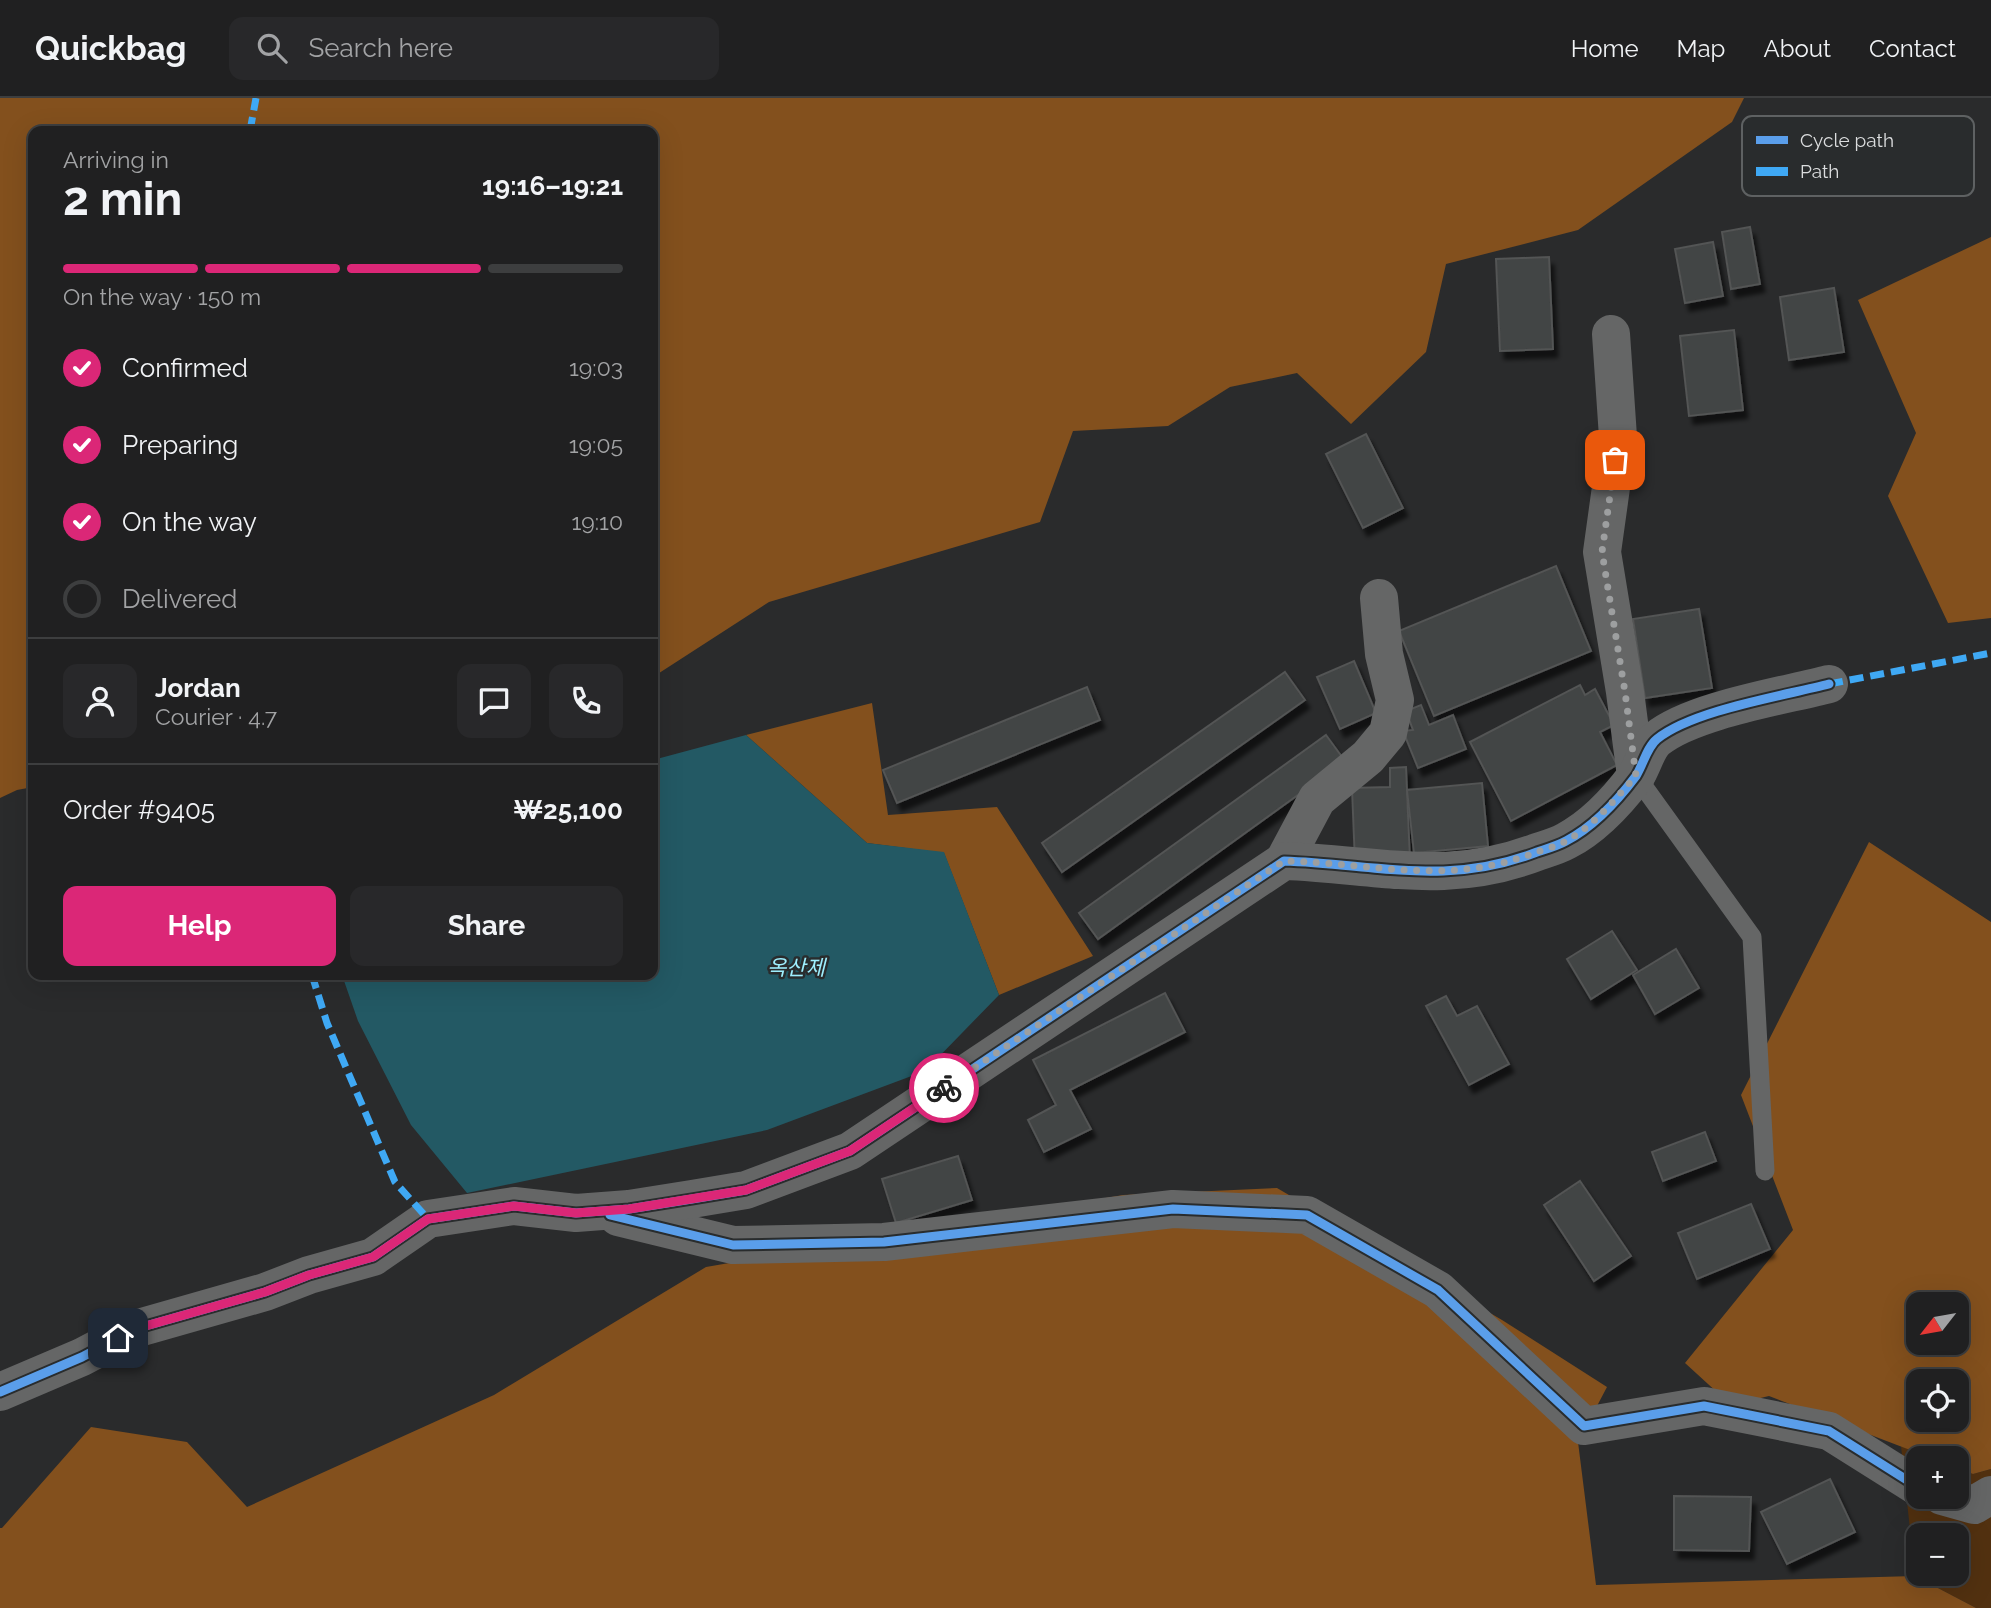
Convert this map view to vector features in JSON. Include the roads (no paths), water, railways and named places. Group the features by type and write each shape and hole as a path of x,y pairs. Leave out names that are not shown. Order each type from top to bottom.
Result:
{"street":[{"path":"1611,334 1618,437 1602,552 1636,776"},
{"path":"0,1392 82,1357 135,1329 265,1292 309,1275 373,1257 428,1219 514,1206 576,1213 629,1209 746,1190 850,1151 1284,861 1317,799 1368,757 1388,733 1395,700 1384,654 1380,598"},
{"path":"1284,861 1328,862 1412,872 1463,871 1516,860 1567,841 1605,811 1636,776 1656,740 1698,717 1829,684"},
{"path":"596,1212 733,1245 884,1242 1173,1209 1307,1215 1438,1290 1584,1426 1704,1406 1829,1431 1906,1479"},
{"path":"1969,1504 1974,1505 1991,1495"}],"lane":[{"path":"1636,776 1752,937 1765,1171"}],"water":[{"name":"옥산제","path":"746,735 867,843 944,852 999,995 925,1071 767,1130 467,1193 411,1125 358,1021 344,980 658,980 658,759"}]}
